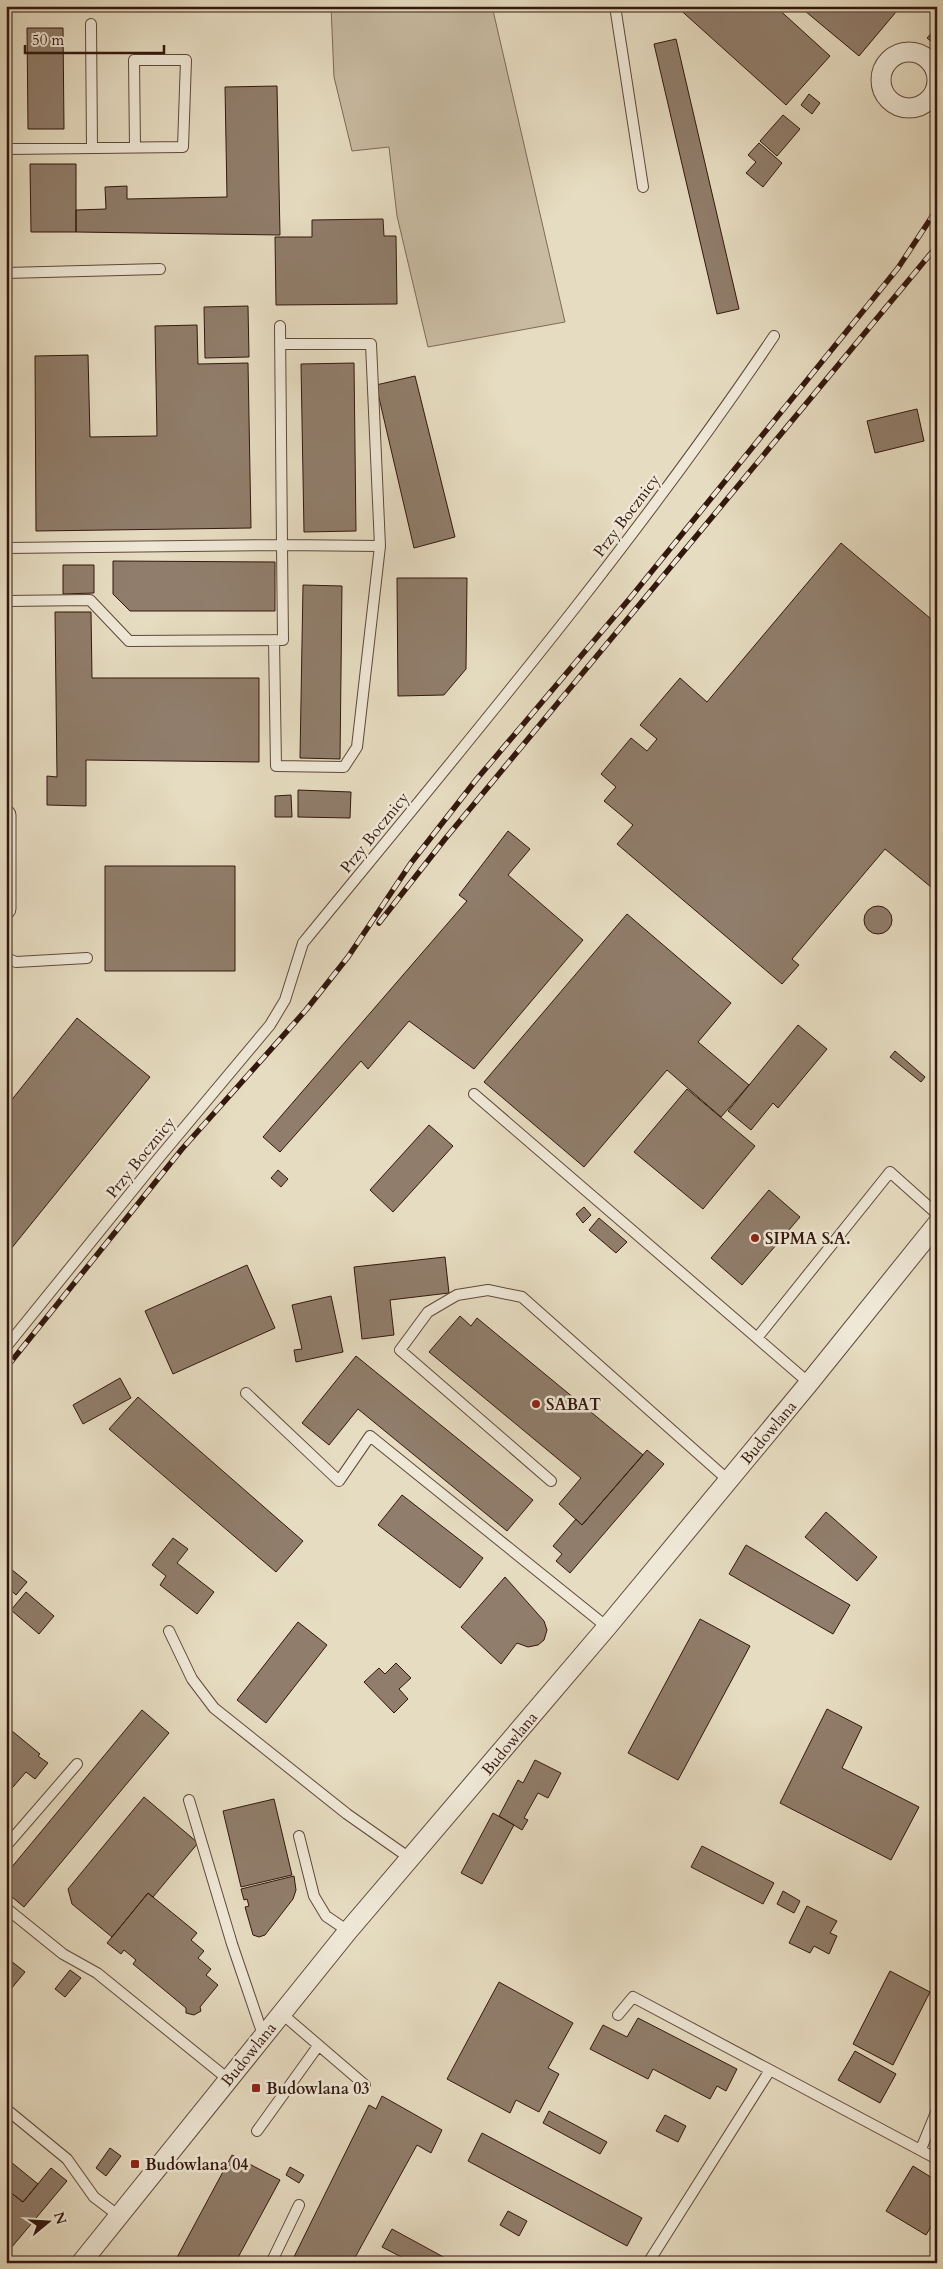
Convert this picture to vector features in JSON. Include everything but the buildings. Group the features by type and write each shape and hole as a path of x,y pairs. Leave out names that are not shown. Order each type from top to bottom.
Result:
{"street":[{"path":"6,815 6,909"},
{"name":"Budowlana","path":"83,2262 228,2078 348,1931 607,1627 809,1383 937,1224"}],"lane":[{"path":"615,6 643,187"},
{"path":"91,24 92,148"},
{"path":"6,149 135,148 183,147 186,60 134,60 135,148"},
{"path":"6,273 160,270"},
{"path":"6,601 90,600 129,641 283,640 280,326"},
{"name":"Przy Bocznicy","path":"6,1347 158,1159 270,1025 285,1000 303,943 580,602 726,408 774,336"},
{"path":"274,640 276,766 344,767 357,747 380,546 371,344 280,344"},
{"path":"6,548 282,545 380,546"},
{"path":"6,958 16,962 88,958"},
{"path":"474,1094 809,1383"},
{"path":"757,1338 890,1172 937,1214"},
{"path":"551,1481 400,1350 428,1312 457,1296 488,1290 522,1297 728,1480"},
{"path":"246,1393 339,1481 370,1436 607,1627"},
{"path":"169,1631 192,1679 214,1708 347,1814 411,1859"},
{"path":"6,1846 77,1764"},
{"path":"189,1800 232,1944 263,2036"},
{"path":"298,1836 314,1896 326,1916 348,1931"},
{"path":"6,1908 63,1954 97,1974 228,2078"},
{"path":"618,2015 632,1997 937,2159"},
{"path":"281,2013 365,2086"},
{"path":"257,2131 318,2046"},
{"path":"648,2263 770,2070"},
{"path":"6,2109 67,2159 94,2197 118,2216"},
{"path":"921,2149 937,2110"},
{"path":"271,2263 299,2205"}],"shaded area":[{"path":"331,6 492,6 565,322 428,347 397,216 389,147 352,151 334,77"}],"railway":[{"path":"6,1368 182,1149 306,1010 348,957 411,863 476,780 631,597 898,268 937,209"},
{"path":"379,923 445,839 937,246"}],"place":[{"name":"SIPMA S.A.","path":"755,1238"},
{"name":"SABAT","path":"536,1404"},
{"name":"Budowlana 03","path":"256,2088"},
{"name":"Budowlana 04","path":"135,2164"}]}
